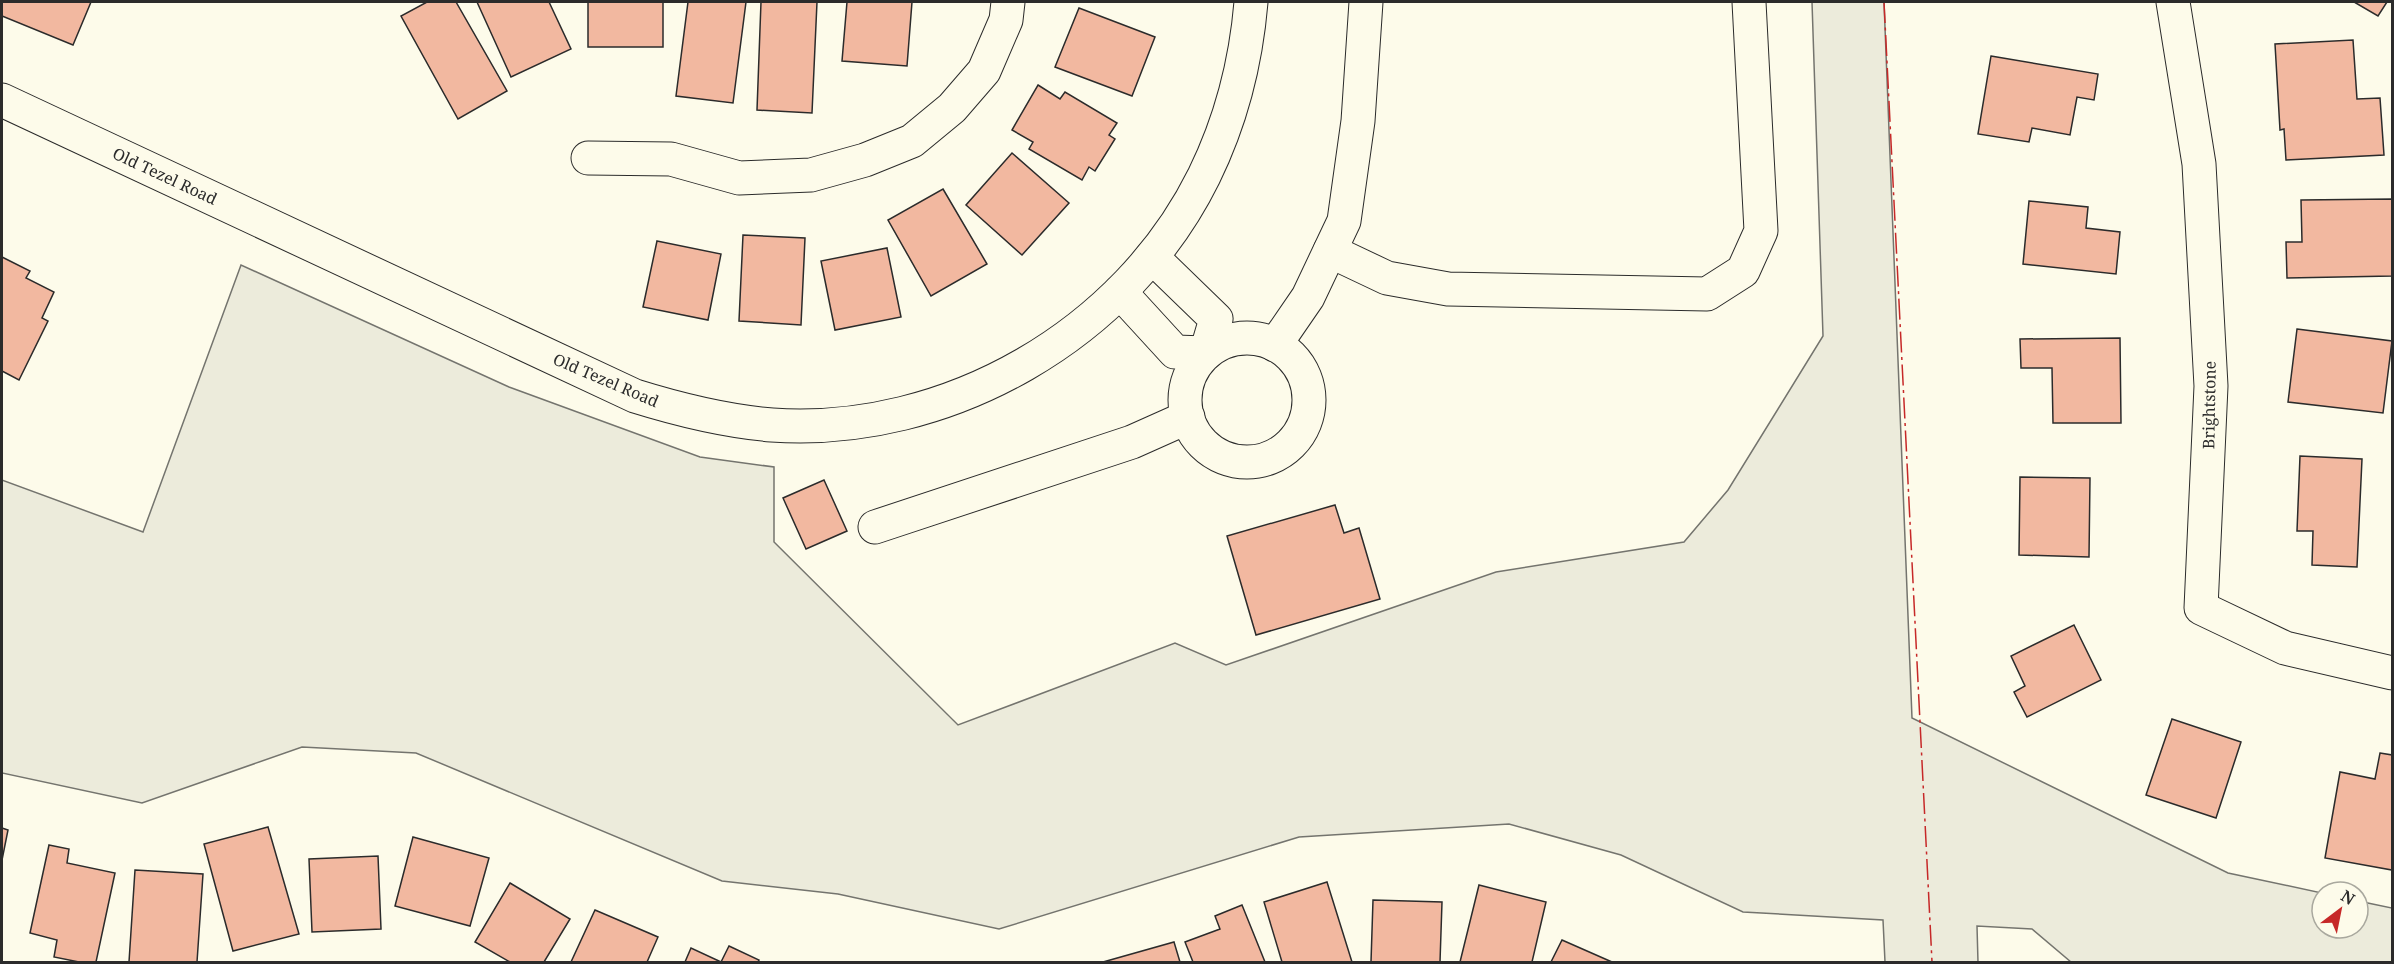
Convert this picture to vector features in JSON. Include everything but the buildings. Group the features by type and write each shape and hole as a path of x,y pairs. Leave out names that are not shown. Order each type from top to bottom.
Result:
{"street":[{"path":"588,158 670,159 740,178 811,175 865,160 912,141 952,108 984,71 1006,20 1008,2"},
{"name":"Old Tezel Road","path":"2,100 635,396 680,410 727,420 774,425 822,425 869,420 916,410 994,381 1046,352 1084,324 1120,292 1152,257 1180,218 1204,177 1223,133 1237,88 1248,41 1251,2"},
{"path":"1275,345 1308,297 1344,221 1358,121 1366,2"},
{"path":"1330,251 1387,278 1448,289 1707,294 1743,271 1761,231 1749,2"},
{"name":"Brightstone","path":"2173,2 2199,164 2211,386 2201,608 2285,648 2392,673"},
{"path":"1152,257 1216,320 1206,353"},
{"path":"1120,292 1175,352 1206,353"},
{"path":"1244,338 1275,345 1299,365 1307,385 1310,405 1304,426 1292,444 1277,455 1257,462 1237,462 1218,455 1203,443 1191,427 1188,417 1186,388 1193,369 1206,353 1224,342 1244,338"},
{"path":"875,527 1132,442 1188,417"}],"shaded area":[{"path":"1812,2 1884,2 1912,718 2228,873 2310,890 2310,940 2370,940 2370,903 2392,908 2392,962 2071,962 2032,929 1977,926 1978,962 1885,962 1883,920 1743,912 1621,855 1509,824 1299,837 999,929 838,894 722,881 416,753 302,747 142,803 2,773 2,480 143,532 241,265 509,387 700,457 774,467 774,542 958,725 1175,643 1226,665 1496,572 1684,542 1728,490 1823,336"}],"power":[{"path":"1884,2 1932,962"}]}
